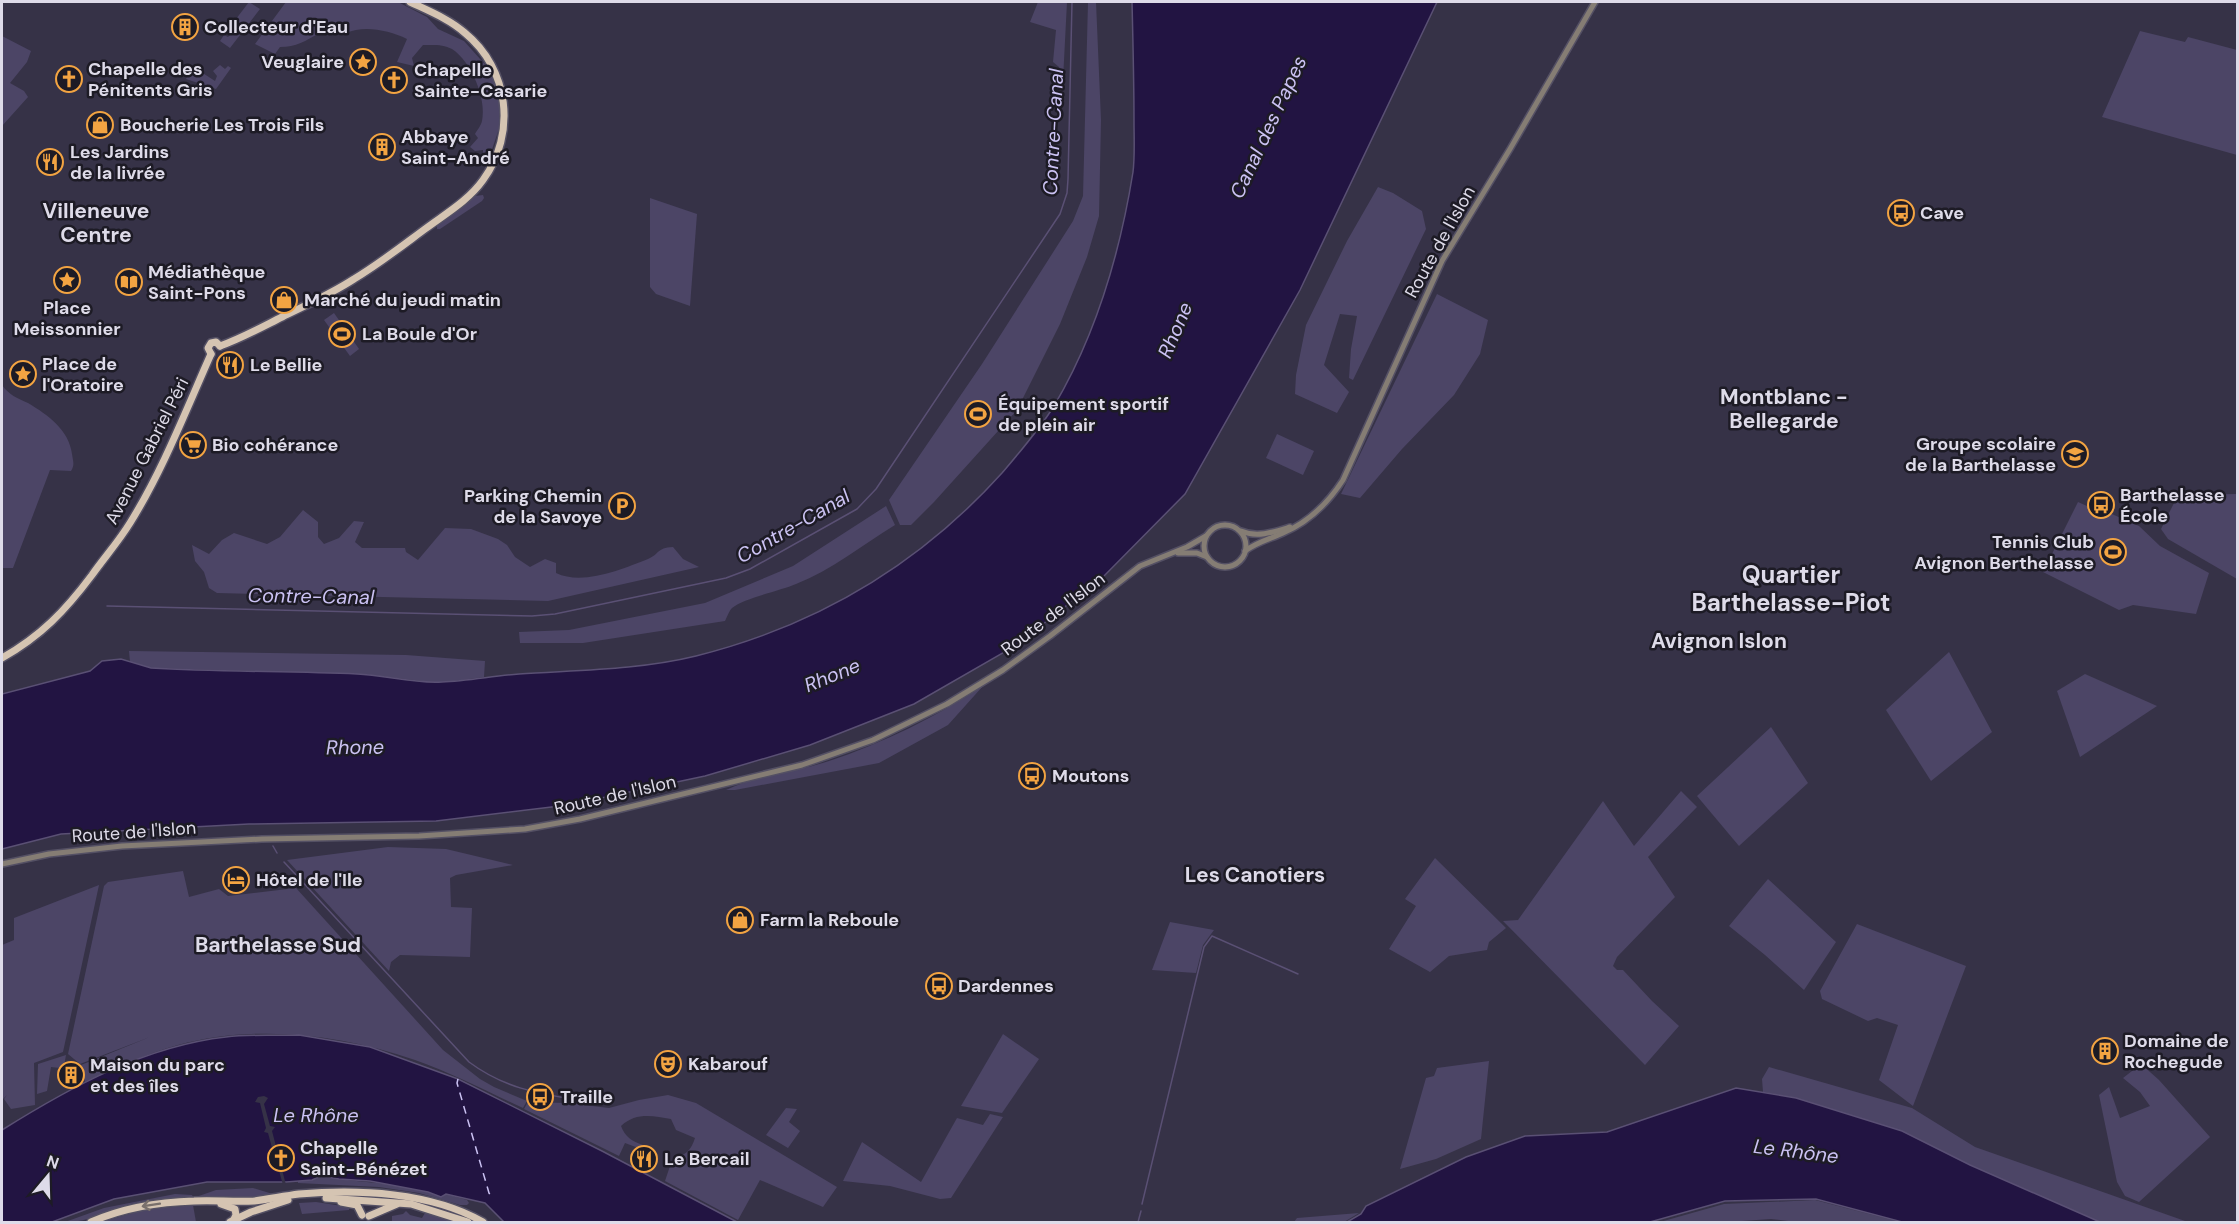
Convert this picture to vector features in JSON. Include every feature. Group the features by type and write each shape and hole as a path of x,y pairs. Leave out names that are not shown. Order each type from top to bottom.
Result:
{"main road":[{"name":"Avenue Gabriel Péri","path":"2,658 27,643 49,625 77,594 124,533 185,417 212,354 208,348 211,343 216,342 220,346 353,280 469,196 488,174 499,149 504,120 500,86 485,54 472,38 453,24 410,2"},
{"path":"362,1193 370,1200"},
{"path":"91,1222 144,1206 362,1193 387,1194 424,1201 483,1222"},
{"path":"370,1200 387,1194"},
{"path":"232,1222 244,1215 293,1197 401,1203 427,1208 468,1222"},
{"path":"314,1198 357,1205 366,1215"},
{"path":"366,1215 370,1200"},
{"path":"209,1201 237,1207 244,1215"},
{"path":"366,1215 401,1203"},
{"path":"229,1205 236,1211 232,1222"}],"street":[{"name":"Route de l'Islon","path":"1245,551 1262,540 1286,532 1298,525 1319,510 1334,495 1442,261 1595,2"},
{"path":"1228,525 1240,531 1246,544 1240,560 1227,567 1217,565 1207,557 1204,547 1206,536 1212,529 1228,525"},
{"name":"Route de l'Islon","path":"1240,531 1261,534 1298,525"},
{"name":"Route de l'Islon","path":"2,864 49,854 122,846 262,839 461,835 525,829 580,819 757,777 818,760 873,740 947,704 1003,670 1140,566 1174,553 1206,536"},
{"name":"Route de l'Islon","path":"1174,553 1197,553 1207,557"}],"shaded area":[{"path":"249,2 260,9 230,48 220,41 224,35 228,37 230,35 226,32"},
{"path":"286,2 398,2 427,17 438,29 464,41 489,69 499,93 499,129 488,161 483,159 483,150 475,151 470,147 478,138 475,134 482,121 480,92 471,71 452,49 423,45 412,58 414,66 397,62 407,39 382,31 362,29 335,35 319,33 301,43 280,47 275,54 255,44"},
{"path":"1038,2 1067,2 1063,80 1059,67 1053,62 1056,30 1030,22"},
{"path":"1088,2 1096,2 1101,120 1099,216 1087,257 1060,324 1017,410 911,525 900,525 889,500 982,364 1073,221 1083,196"},
{"path":"2140,31 2185,42 2188,37 2237,50 2237,155 2102,117"},
{"path":"2,36 31,51 27,62 10,83 24,91 28,97 2,126"},
{"path":"220,65 225,69 228,66 231,68 216,89 186,79 191,69 195,68 215,81 217,76 213,71"},
{"path":"1378,187 1393,193 1422,211 1426,229 1353,380 1349,378 1357,316 1340,314 1324,365 1349,392 1337,413 1295,394 1296,375 1306,325 1347,241"},
{"path":"483,195 482,201 437,229 437,224 475,196"},
{"path":"650,198 697,214 690,306 656,294 650,287"},
{"path":"1437,294 1488,320 1480,354 1454,395 1402,449 1360,498 1341,494"},
{"name":"La Boule d'Or","path":"334,313 359,349 350,356 324,320"},
{"path":"2,385 10,394 50,418 62,430 70,445 73,463 71,471 50,470 13,568 2,568"},
{"path":"1277,434 1314,451 1303,475 1266,458"},
{"path":"2238,494 2237,579 2168,539 2161,529 2178,495"},
{"name":"Tennis Club Avignon Berthelasse","path":"2078,502 2139,526 2160,546 2209,573 2196,614 2133,605 2119,610 2043,572"},
{"path":"886,506 895,525 809,578 738,604 731,609 725,621 583,643 520,643 519,632 569,630 705,603 793,566"},
{"path":"303,510 318,522 318,537 324,544 339,538 354,521 364,522 355,542 362,548 405,548 406,552 418,560 445,528 471,529 498,539 507,545 515,557 530,567 545,559 556,563 556,573 567,577 602,575 648,559 661,550 673,547 683,559 699,567 548,601 217,593 209,588 204,572 195,561 192,545 209,554 222,540 234,533 267,544 280,537"},
{"path":"129,651 406,655 485,661 484,677 440,683 361,674 151,668 130,662"},
{"path":"1949,652 1992,732 1931,781 1886,710"},
{"path":"2085,674 2157,706 2080,757 2057,691"},
{"path":"983,686 948,725 879,763 726,790 751,781 829,761 889,738 928,719"},
{"path":"1771,727 1808,783 1739,846 1697,796"},
{"path":"1681,791 1697,807 1648,857 1675,897 1617,957 1613,966 1617,970 1623,970 1679,1026 1645,1065 1503,921 1518,920 1603,801 1634,846"},
{"path":"388,847 446,849 513,865 450,878 451,907 472,908 470,957 400,955 391,962 389,971 287,860"},
{"path":"1435,858 1506,928 1489,942 1487,950 1449,956 1430,972 1389,949 1416,906 1405,899"},
{"path":"183,871 189,897 219,889 228,896 296,888 443,1050 480,1079 527,1101 523,1108 415,1060 357,1044 297,1035 237,1035 178,1045 142,1057 85,1082 81,1065 150,1037 80,1064 68,1054 104,886 108,882"},
{"path":"1768,879 1836,942 1804,990 1729,926"},
{"path":"99,885 63,1052 34,1063 35,1105 11,1109 4,1099 7,1095 2,1100 2,945 14,940 14,918"},
{"path":"1170,922 1214,930 1203,945 1196,973 1152,970"},
{"path":"1857,924 1966,966 1913,1106 1879,1080 1898,1025 1877,1018 1868,1021 1822,999 1820,991"},
{"path":"1003,1034 1039,1059 1002,1113 961,1106"},
{"path":"66,1055 61,1082 58,1081 60,1068 51,1067 47,1091 37,1094 38,1064"},
{"path":"1489,1061 1481,1139 1436,1159 1400,1169 1426,1078 1434,1076 1437,1068"},
{"path":"2141,1064 2159,1080 2210,1137 2139,1202 2125,1196 2117,1182 2099,1095 2109,1087 2120,1118 2150,1106 2140,1092 2123,1078"},
{"path":"1769,1067 1912,1108 1975,1147 2185,1221 2100,1222 1970,1165 1902,1131 1796,1098 1763,1092 1762,1079"},
{"path":"668,1095 696,1103 837,1187 823,1207 760,1180 738,1220 665,1181 673,1157 687,1152 695,1138 676,1130 671,1119 645,1116 633,1119 621,1126 627,1136 643,1145 641,1149 625,1143 619,1156 524,1109 528,1102 567,1103 609,1108"},
{"path":"786,1108 797,1109 789,1122 800,1131 788,1148 766,1135"},
{"path":"990,1114 1003,1117 951,1198 940,1199 890,1186 843,1181 862,1142 921,1182 957,1118 983,1125"},
{"path":"321,1176 397,1185 441,1197 446,1194 467,1200 469,1203 460,1205 419,1193 379,1187 298,1183 298,1181 312,1180"},
{"path":"253,1188 276,1195 240,1198 196,1197 216,1190"},
{"path":"175,1194 192,1195 193,1197 143,1201 89,1219 65,1222 104,1208"},
{"path":"1815,1200 1900,1222 1796,1222 1771,1219 1728,1222 1660,1222 1724,1204"},
{"path":"316,1202 349,1207 349,1210 302,1214 299,1203"},
{"path":"193,1205 196,1222 102,1222 143,1210"},
{"path":"406,1211 410,1215 422,1218 425,1213 456,1222 392,1222 392,1216 403,1214"},
{"path":"1359,1213 1344,1222 1294,1222 1297,1218"}],"water":[{"path":"1132,2 1437,2 1300,290 1185,494 1104,576 1015,646 914,704 810,745 705,776 568,805 436,821 249,824 61,834 2,849 2,694 90,671 102,661 121,659 151,668 357,674 431,682 652,664 696,656 783,628 863,588 900,563 970,506 1002,473 1036,432 1069,379 1094,322 1121,233 1133,172"},
{"name":"Le Rhône","path":"299,1035 370,1047 458,1079 737,1222 504,1222 485,1203 446,1194 441,1197 428,1192 370,1181 321,1176 312,1180 286,1182 207,1182 114,1199 52,1222 2,1222 2,1130 81,1084 166,1049 226,1037"},
{"name":"Le Rhône","path":"1736,1088 1796,1098 1902,1131 1970,1165 2100,1222 1902,1222 1816,1199 1725,1201 1650,1222 1347,1222 1361,1214 1366,1206 1466,1157 1525,1136 1607,1132"}],"pier":[{"path":"258,1097 268,1098 264,1104 270,1126 275,1127 272,1131 278,1154 285,1156 280,1162 286,1185 283,1185 276,1160 271,1158 274,1155 268,1133 264,1132 266,1128 260,1103 255,1102"}],"waterway":[{"name":"Contre-Canal","path":"107,606 532,616 555,614 726,578 750,569 857,509 876,489 1060,214 1067,193 1068,179 1072,2"},
{"path":"273,846 277,853"},
{"path":"284,862 469,1062 508,1084 534,1092 578,1100"},
{"path":"1142,1204 1204,947 1212,936 1298,974"},
{"path":"1138,1222 1141,1211"}],"ferry route":[{"path":"458,1079 457,1083 489,1193 493,1199"}],"place":[{"name":"Collecteur d'Eau","path":"185,27"},
{"name":"Veuglaire","path":"363,62"},
{"name":"Chapelle des Pénitents Gris","path":"69,79"},
{"name":"Chapelle Sainte-Casarie","path":"394,80"},
{"name":"Boucherie Les Trois Fils","path":"100,125"},
{"name":"Abbaye Saint-André","path":"382,147"},
{"name":"Les Jardins de la livrée","path":"50,162"},
{"name":"Cave","path":"1901,213"},
{"name":"Place Meissonnier","path":"67,280"},
{"name":"Médiathèque Saint-Pons","path":"129,282"},
{"name":"Marché du jeudi matin","path":"284,300"},
{"name":"La Boule d'Or","path":"342,334"},
{"name":"Le Bellie","path":"230,365"},
{"name":"Place de l'Oratoire","path":"23,374"},
{"name":"Équipement sportif de plein air","path":"978,414"},
{"name":"Bio cohérance","path":"193,445"},
{"name":"Groupe scolaire de la Barthelasse","path":"2075,454"},
{"name":"Barthelasse École","path":"2101,505"},
{"name":"Parking Chemin de la Savoye","path":"622,506"},
{"name":"Tennis Club Avignon Berthelasse","path":"2113,552"},
{"name":"Moutons","path":"1032,776"},
{"name":"Hôtel de l'Ile","path":"236,880"},
{"name":"Farm la Reboule","path":"740,920"},
{"name":"Dardennes","path":"939,986"},
{"name":"Domaine de Rochegude","path":"2105,1051"},
{"name":"Kabarouf","path":"668,1064"},
{"name":"Maison du parc et des îles","path":"71,1075"},
{"name":"Traille","path":"540,1097"},
{"name":"Chapelle Saint-Bénézet","path":"281,1158"},
{"name":"Le Bercail","path":"644,1159"}],"district":[{"name":"Villeneuve Centre","path":"96,223"},
{"name":"Montblanc - Bellegarde","path":"1784,409"},
{"name":"Quartier Barthelasse-Piot","path":"1791,589"},
{"name":"Avignon Islon","path":"1719,641"},
{"name":"Les Canotiers","path":"1255,875"},
{"name":"Barthelasse Sud","path":"278,945"}],"water label":[{"name":"Canal des Papes","path":"1268,127"},
{"name":"Rhone","path":"1175,330"},
{"name":"Rhone","path":"832,675"},
{"name":"Rhone","path":"355,747"}]}
